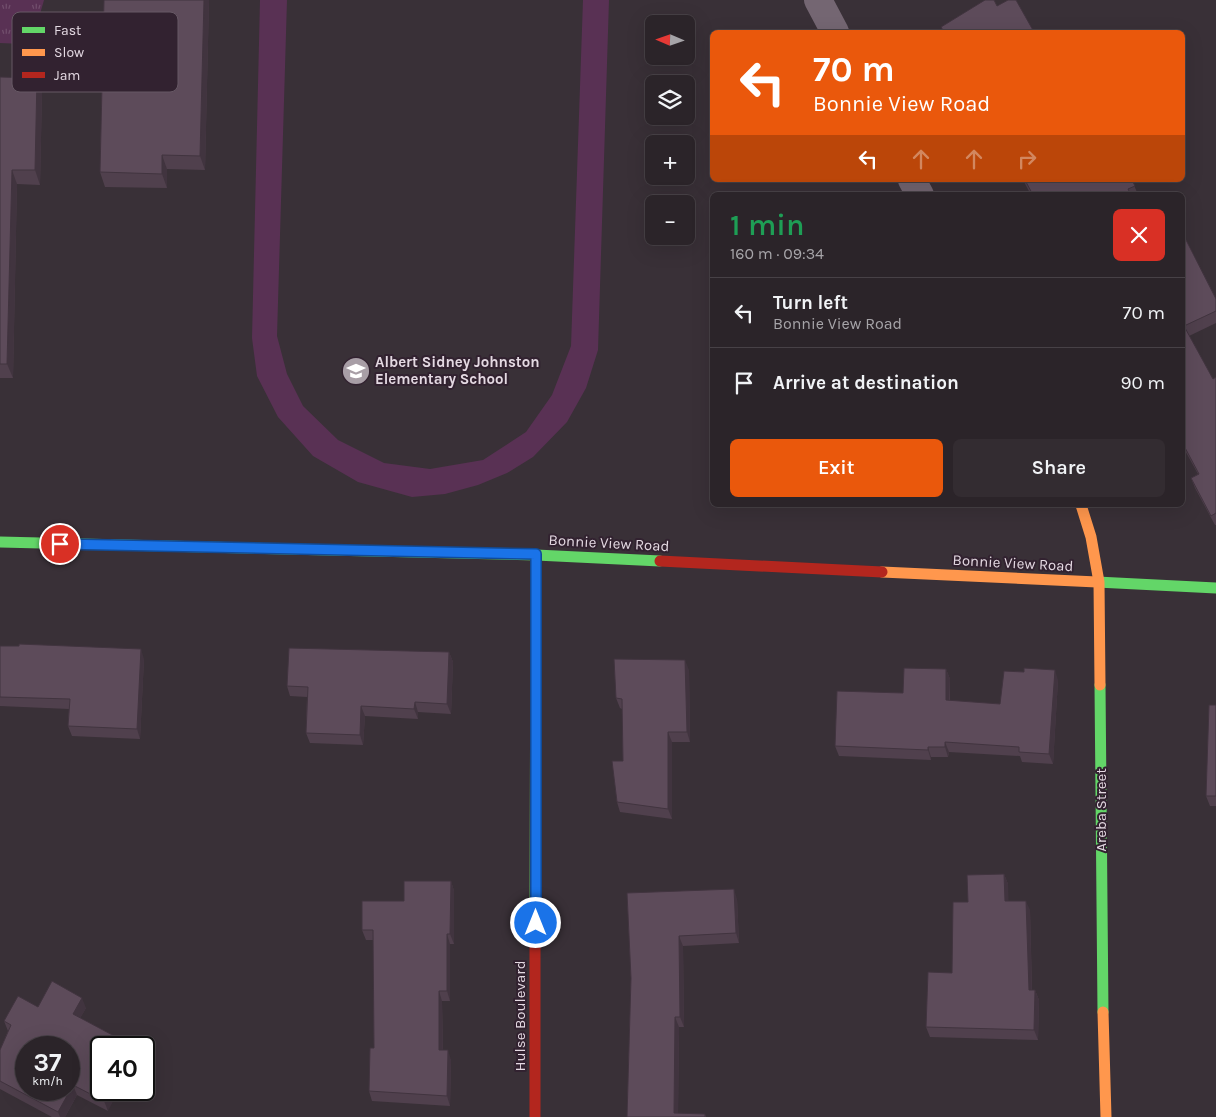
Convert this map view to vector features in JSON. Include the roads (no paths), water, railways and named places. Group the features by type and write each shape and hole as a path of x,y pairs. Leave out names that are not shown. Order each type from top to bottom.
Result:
{"street":[{"path":"818,0 834,30"},
{"name":"Areba Street","path":"1082,507 1091,537 1099,582 1102,978 1106,1117"},
{"name":"Bonnie View Road","path":"0,542 536,554 1216,588"},
{"name":"Hulse Boulevard","path":"535,1117 536,554"}],"place":[{"name":"Albert Sidney Johnston Elementary School","path":"356,371"}]}
